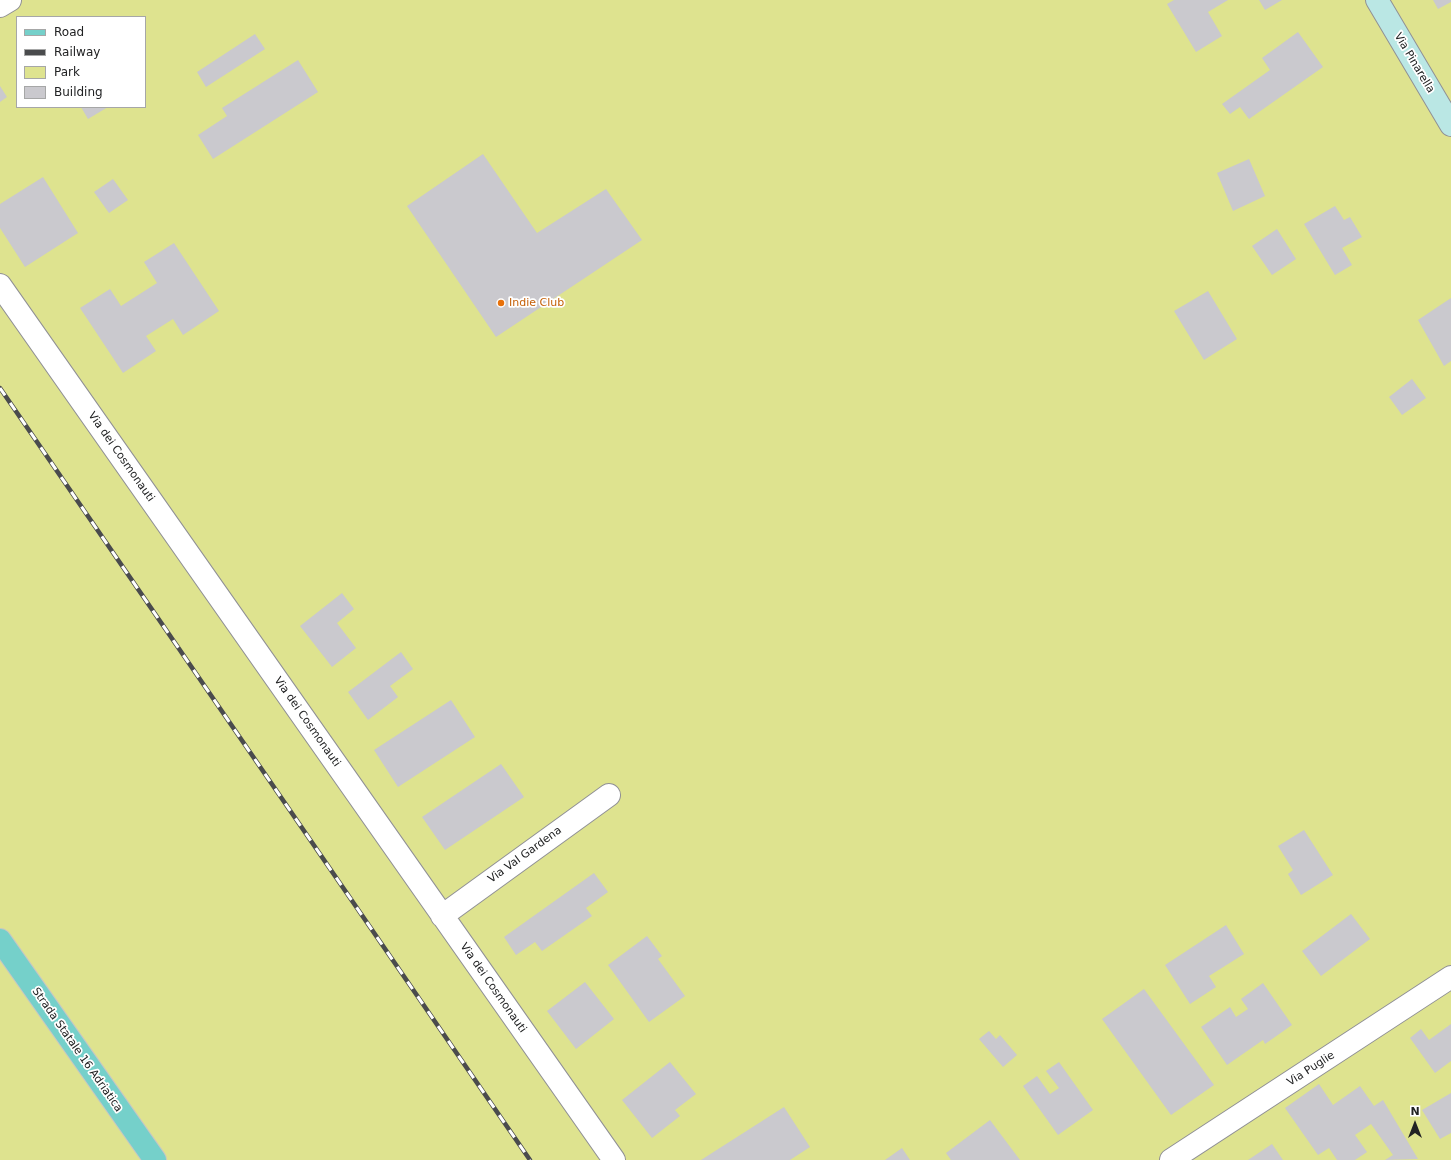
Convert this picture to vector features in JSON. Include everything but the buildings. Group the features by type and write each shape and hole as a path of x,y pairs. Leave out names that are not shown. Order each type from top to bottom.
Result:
{"main road":[{"name":"Strada Statale 16 Adriatica","path":"0,940 155,1160"}],"street":[{"path":"0,6 10,0"},
{"name":"Via Pinarella","path":"1376,0 1451,125"},
{"name":"Via dei Cosmonauti","path":"0,284 614,1160"},
{"name":"Via Val Gardena","path":"442,916 608,795"},
{"name":"Via Puglie","path":"1171,1160 1451,977"}],"green space":[{"path":"0,0 1451,0 1451,1160 0,1160"}],"railway":[{"path":"0,388 530,1160"}],"place":[{"name":"Indie Club","path":"501,303"}]}
